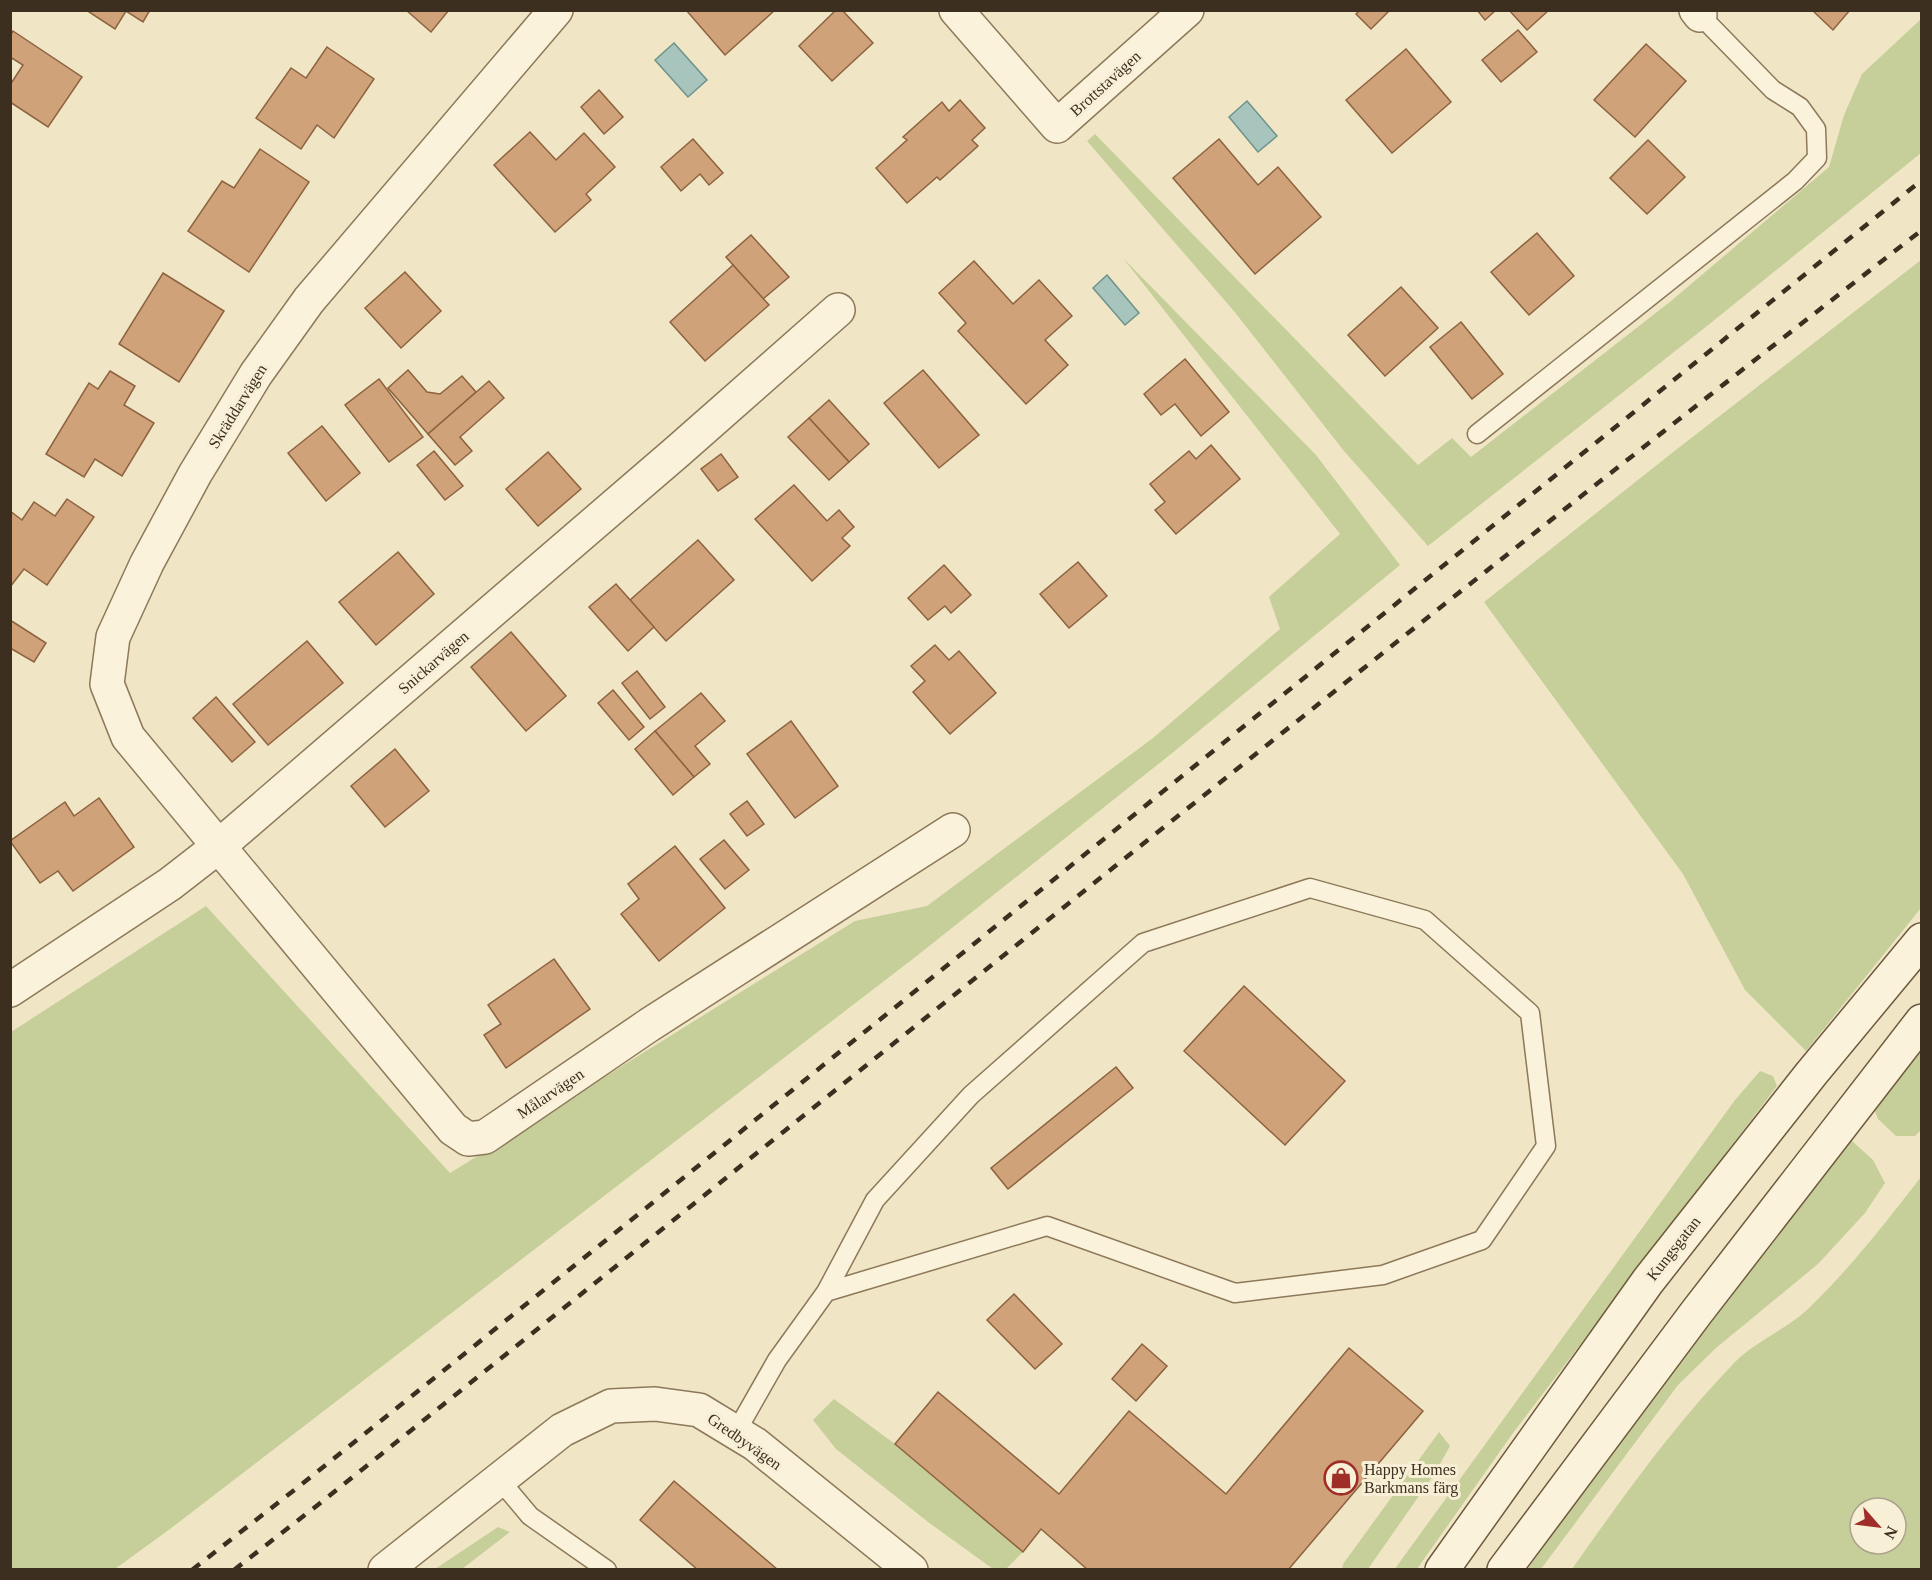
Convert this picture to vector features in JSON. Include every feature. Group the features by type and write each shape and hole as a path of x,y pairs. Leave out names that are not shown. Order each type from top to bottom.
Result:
{"street":[{"name":"Skräddarvägen","path":"219,846 128,737 107,684 113,637 147,563 195,474 256,374 309,300 556,10"},
{"name":"Brottstavägen","path":"956,10 1057,126 1187,10"},
{"name":"Snickarvägen","path":"10,990 170,884 219,846 669,459 838,310"},
{"name":"Målarvägen","path":"219,846 453,1129 468,1139 485,1137 649,1025 953,830"},
{"name":"Kungsgatan","path":"1442,1569 1648,1281 1811,1074 1922,940"},
{"path":"1504,1569 1696,1313 1922,1021"},
{"name":"Gredbyvägen","path":"385,1569 562,1430 611,1406 655,1404 699,1410 755,1444 910,1569"}],"lane":[{"path":"1477,434 1795,181 1817,158 1816,129 1800,107 1773,90 1698,13"},
{"path":"736,1432 777,1360 826,1292 875,1200 971,1095 1143,943 1310,888 1425,920 1530,1013 1546,1146 1482,1240 1383,1275 1235,1293 1047,1226 826,1292"},
{"path":"499,1479 530,1516 607,1569"}],"green space":[{"path":"1921,19 1921,153 1712,322 1428,546 1344,451 1233,310 1087,141 1095,134 1418,465 1452,438 1471,457 1671,301 1829,167 1844,115 1862,74"},
{"path":"1123,258 1316,455 1400,565 1171,754 918,955 115,1569 11,1570 11,1032 206,906 450,1173 855,921 927,906 1153,738 1280,629 1269,597 1340,534"},
{"path":"1921,260 1921,908 1806,1051 1745,990 1683,874 1484,602"},
{"path":"1921,1052 1921,1130 1915,1136 1896,1136 1878,1119 1874,1109"},
{"path":"1760,1071 1773,1076 1777,1086 1513,1433 1417,1569 1394,1570 1735,1100"},
{"path":"1851,1140 1873,1160 1885,1183 1865,1213 1818,1264 1716,1348 1678,1385 1541,1569 1527,1570 1605,1461"},
{"path":"1921,1177 1921,1569 1572,1569 1649,1462 1713,1386 1744,1354 1794,1321 1812,1305 1882,1227"},
{"path":"834,1399 895,1444 1023,1552 1006,1569 993,1569 928,1522 836,1449 813,1420"},
{"path":"1439,1432 1450,1446 1435,1473 1368,1569 1342,1569 1343,1564"},
{"path":"498,1527 510,1532 462,1569 435,1569"}],"water":[{"path":"674,43 707,80 688,97 655,60"},
{"path":"1247,101 1277,136 1258,152 1229,117"},
{"path":"1107,275 1139,313 1125,325 1093,288"}],"building":[{"path":"86,10 150,10 143,22 126,11 115,29"},
{"path":"406,10 449,10 431,32"},
{"path":"686,10 775,10 725,55"},
{"path":"836,10 842,10 873,43 832,81 799,46"},
{"path":"1360,10 1390,10 1371,29 1356,14"},
{"path":"1477,10 1496,10 1485,20"},
{"path":"1509,10 1549,10 1527,30"},
{"path":"1812,10 1850,10 1833,30"},
{"path":"1518,30 1537,52 1501,82 1482,60"},
{"path":"13,31 82,77 48,127 10,102 10,85 23,65 10,57 10,36"},
{"path":"1646,44 1686,81 1635,137 1594,100"},
{"path":"327,47 374,79 334,138 317,125 301,149 256,118 291,68 306,78"},
{"path":"1406,49 1451,102 1392,153 1346,100"},
{"path":"599,90 623,117 604,134 581,107"},
{"path":"960,100 985,128 972,140 978,146 940,180 937,177 907,203 876,168 907,140 903,137 942,102 949,111"},
{"path":"530,132 556,160 584,133 615,167 586,194 591,200 555,232 494,165"},
{"path":"693,139 723,173 709,185 700,174 681,191 661,167"},
{"path":"1219,139 1258,185 1278,167 1321,217 1255,274 1173,178"},
{"path":"1648,140 1685,177 1647,214 1610,178"},
{"path":"260,149 309,182 249,272 188,231 222,181 234,188"},
{"path":"1537,233 1574,276 1529,315 1491,272"},
{"path":"751,235 789,277 763,299 726,257"},
{"path":"974,261 1013,304 1039,280 1072,316 1045,340 1068,365 1026,404 958,331 966,323 939,293"},
{"path":"733,265 769,305 705,361 670,322"},
{"path":"405,272 441,311 401,348 365,308"},
{"path":"163,273 224,311 179,382 119,344"},
{"path":"1401,287 1438,328 1385,376 1348,335"},
{"path":"1461,322 1503,374 1472,399 1430,347"},
{"path":"1185,359 1229,412 1201,436 1175,404 1161,415 1144,394"},
{"path":"408,370 427,392 440,394 462,376 476,392 428,434 388,388"},
{"path":"923,370 979,435 939,468 884,403"},
{"path":"110,371 135,386 124,405 154,423 122,476 95,459 84,477 46,454 89,383 98,389"},
{"path":"379,379 423,437 389,462 345,405"},
{"path":"489,381 504,398 460,437 472,451 455,465 428,434"},
{"path":"829,400 869,444 849,462 809,418"},
{"path":"809,418 849,462 829,480 788,437"},
{"path":"322,426 360,473 326,501 288,453"},
{"path":"1211,445 1240,479 1176,534 1155,510 1165,502 1150,484 1189,451 1196,459"},
{"path":"434,451 463,486 445,500 417,465"},
{"path":"548,452 581,489 538,526 506,489"},
{"path":"721,454 738,477 718,491 701,469"},
{"path":"794,485 827,521 839,510 854,527 842,538 850,546 812,581 755,519"},
{"path":"67,499 94,517 47,585 24,569 10,587 10,511 22,520 34,502 55,516"},
{"path":"698,540 734,580 666,641 630,600"},
{"path":"398,552 434,594 376,645 339,602"},
{"path":"1078,562 1107,596 1069,628 1040,594"},
{"path":"944,565 971,595 951,613 945,606 928,620 908,598"},
{"path":"616,584 654,627 628,651 589,607"},
{"path":"10,620 46,643 34,662 10,648"},
{"path":"511,632 566,696 526,731 471,667"},
{"path":"307,641 343,683 268,745 233,704"},
{"path":"935,645 949,660 959,651 996,693 950,734 913,692 925,681 911,666"},
{"path":"637,671 665,707 650,719 622,683"},
{"path":"613,690 644,727 629,740 598,703"},
{"path":"701,693 725,721 695,746 710,764 694,777 655,731"},
{"path":"216,697 255,742 232,762 193,718"},
{"path":"791,721 838,786 795,818 747,754"},
{"path":"655,731 694,777 673,795 635,749"},
{"path":"395,749 429,791 385,827 351,786"},
{"path":"99,798 134,847 73,891 58,871 40,883 10,841 65,802 74,816"},
{"path":"747,801 764,824 747,836 730,814"},
{"path":"724,840 749,870 725,889 700,859"},
{"path":"675,846 725,908 659,961 621,914 639,899 628,884"},
{"path":"554,959 590,1009 506,1068 484,1035 501,1024 488,1005"},
{"path":"1244,986 1345,1081 1285,1145 1184,1051"},
{"path":"1116,1067 1133,1088 1008,1189 991,1168"},
{"path":"1014,1294 1062,1344 1035,1369 987,1320"},
{"path":"1142,1344 1167,1366 1136,1401 1112,1379"},
{"path":"1349,1348 1423,1411 1288,1570 1088,1570 1041,1529 1023,1552 895,1444 938,1392 1059,1494 1129,1411 1226,1494"},
{"path":"674,1481 778,1570 698,1570 640,1520"}],"railway":[{"path":"192,1570 610,1237 1922,180"},
{"path":"234,1570 1318,704 1922,230"}],"place":[{"name":"Happy Homes Barkmans färg","path":"1341,1478"}]}
